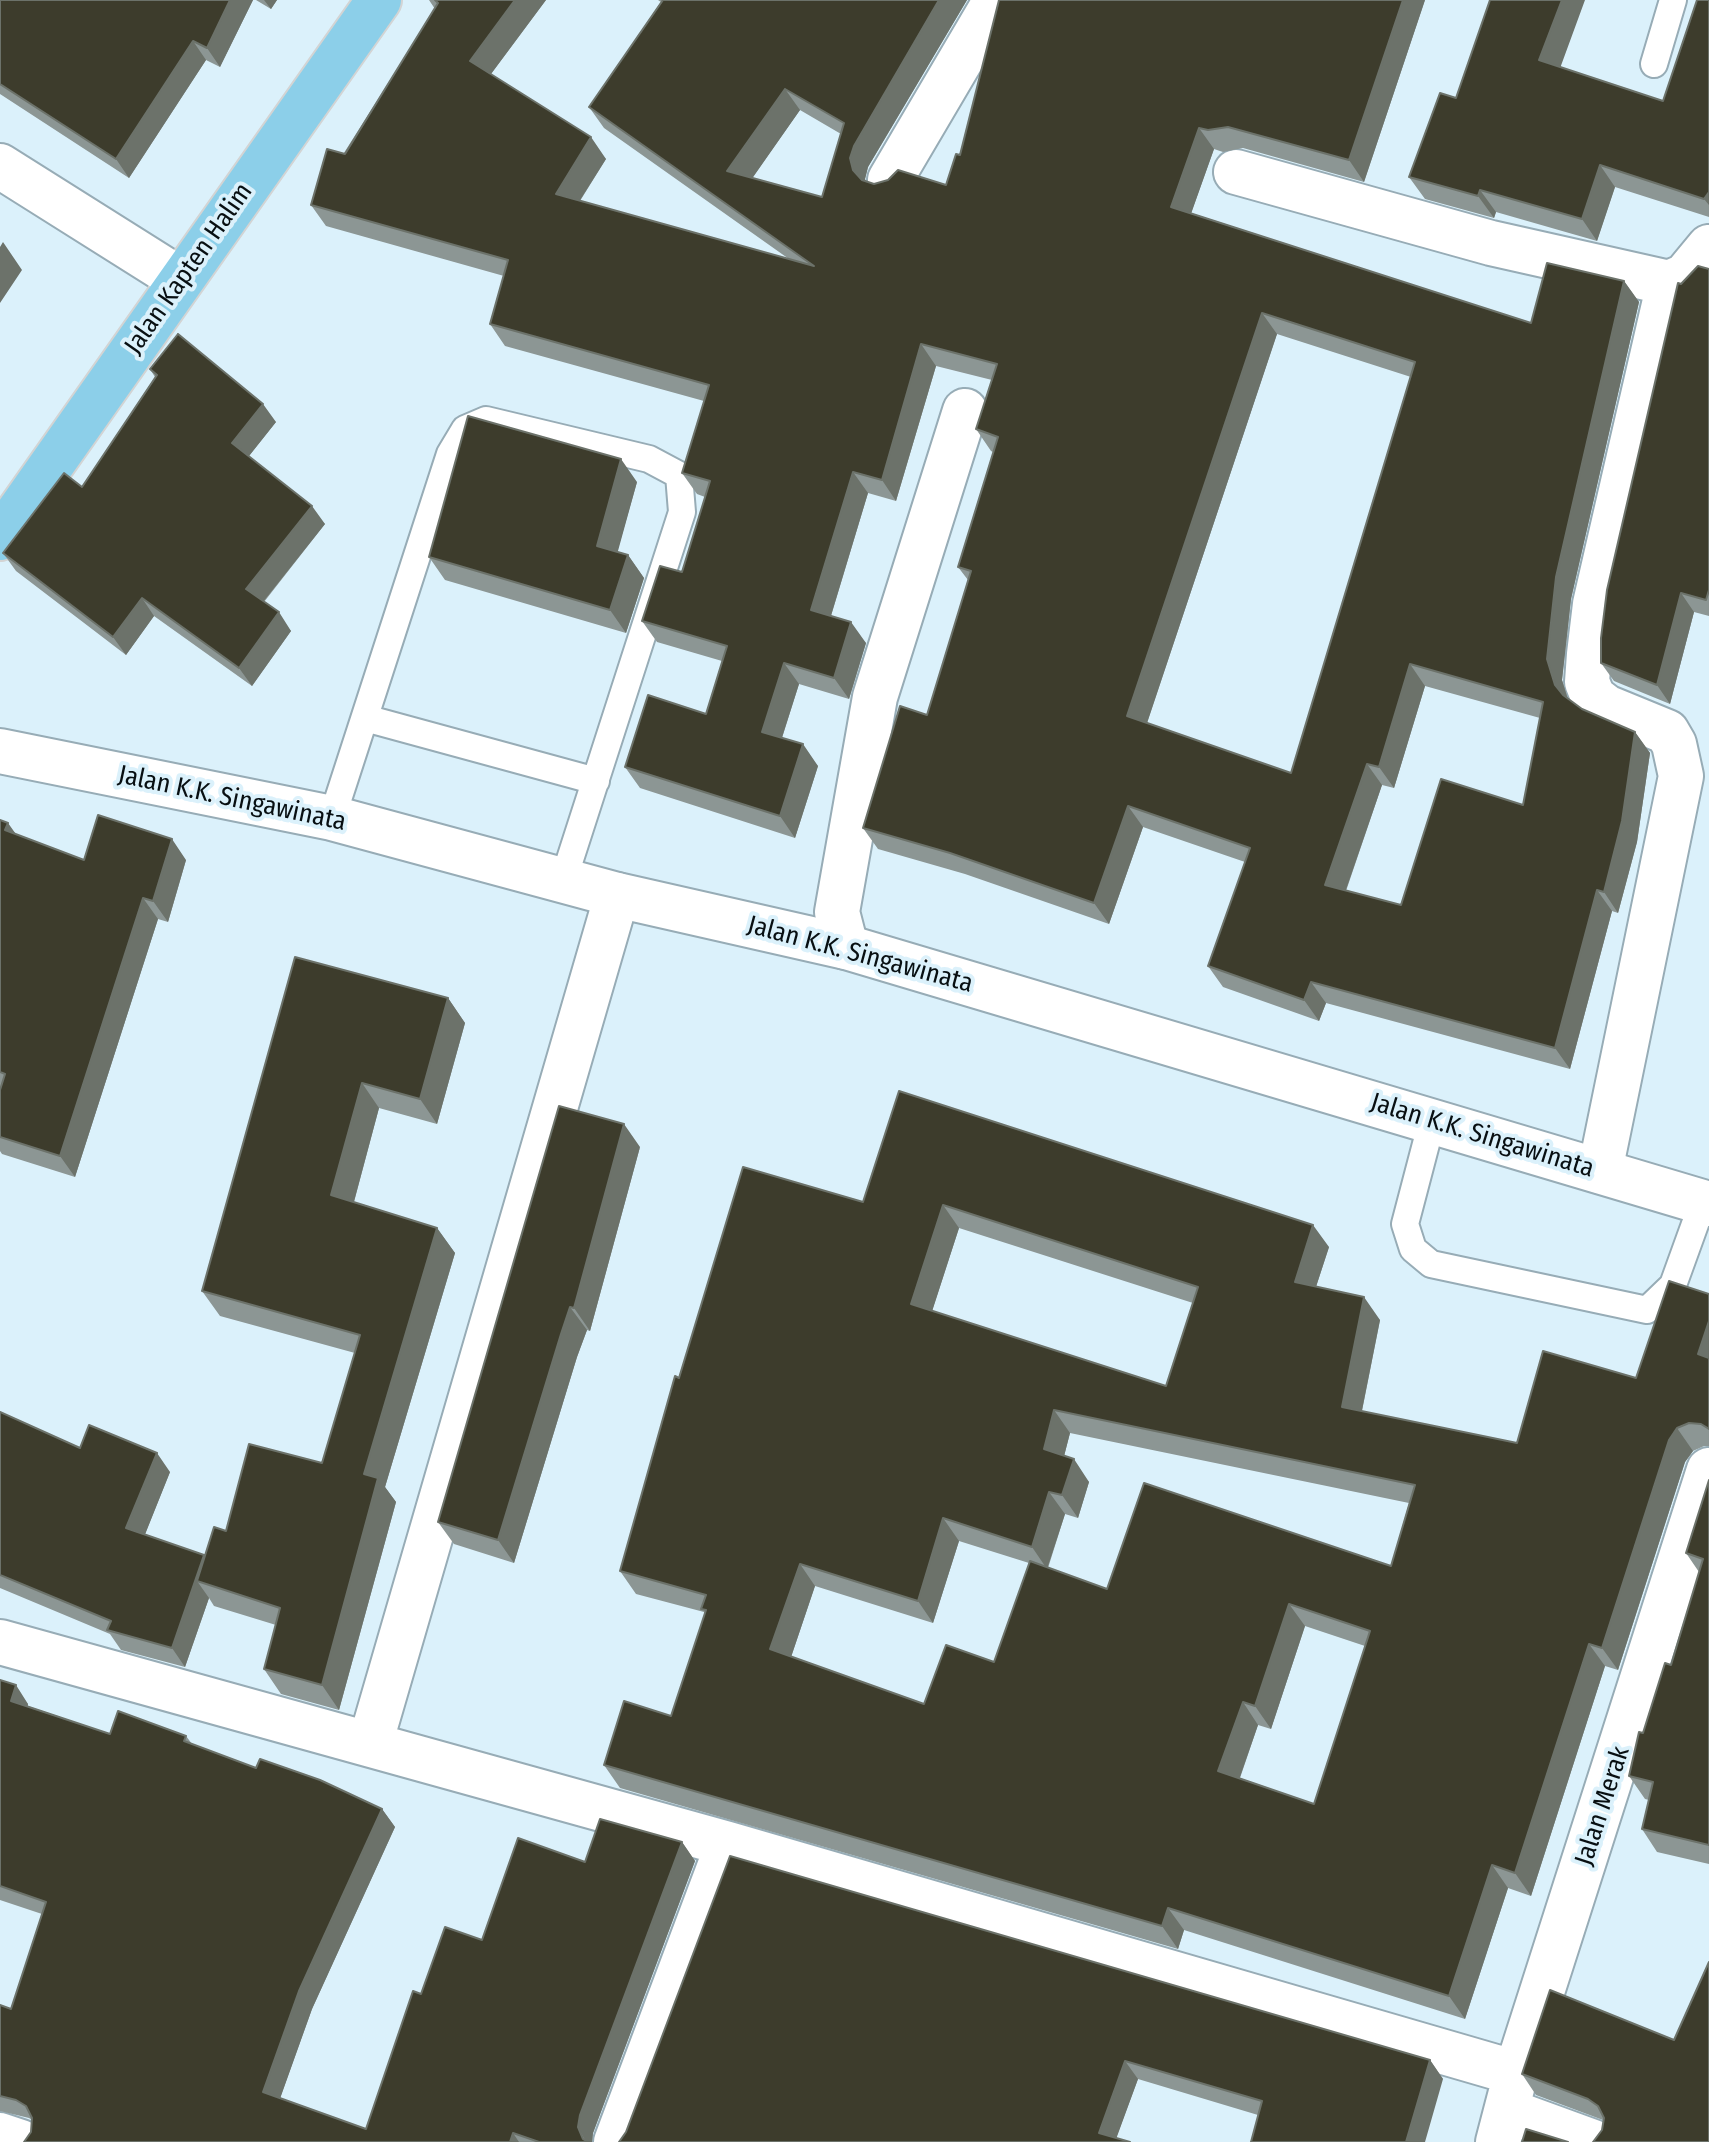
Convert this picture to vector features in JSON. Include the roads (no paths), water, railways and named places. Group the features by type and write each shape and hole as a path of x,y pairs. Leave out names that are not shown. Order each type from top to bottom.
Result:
{"main road":[{"name":"Jalan Kapten Halim","path":"0,538 379,0"}],"street":[{"path":"890,180 996,0"},
{"path":"0,166 181,280"},
{"path":"1236,172 1491,243 1669,283 1685,276 1709,247"},
{"path":"1600,1171 1681,776 1674,744 1667,732 1606,707 1593,697 1587,682 1589,654 1595,604 1669,283"},
{"path":"846,947 837,912 875,697 965,411"},
{"name":"Jalan K.K. Singawinata","path":"0,751 332,818 564,878 617,895 846,947 1706,1203"},
{"path":"370,1744 617,895"},
{"name":"Jalan Merak","path":"1507,2109 1709,1470"},
{"path":"0,1642 728,1844 1507,2109 1593,2142"},
{"path":"616,2142 728,1844"},
{"path":"0,2135 21,2142"}],"lane":[{"path":"1654,64 1673,0"},
{"path":"332,818 450,454 465,429 486,420 649,459 679,475 682,512 564,878"},
{"path":"365,718 596,781"},
{"path":"1432,1121 1405,1224 1413,1249 1431,1264 1647,1310 1673,1285 1706,1203"}]}
